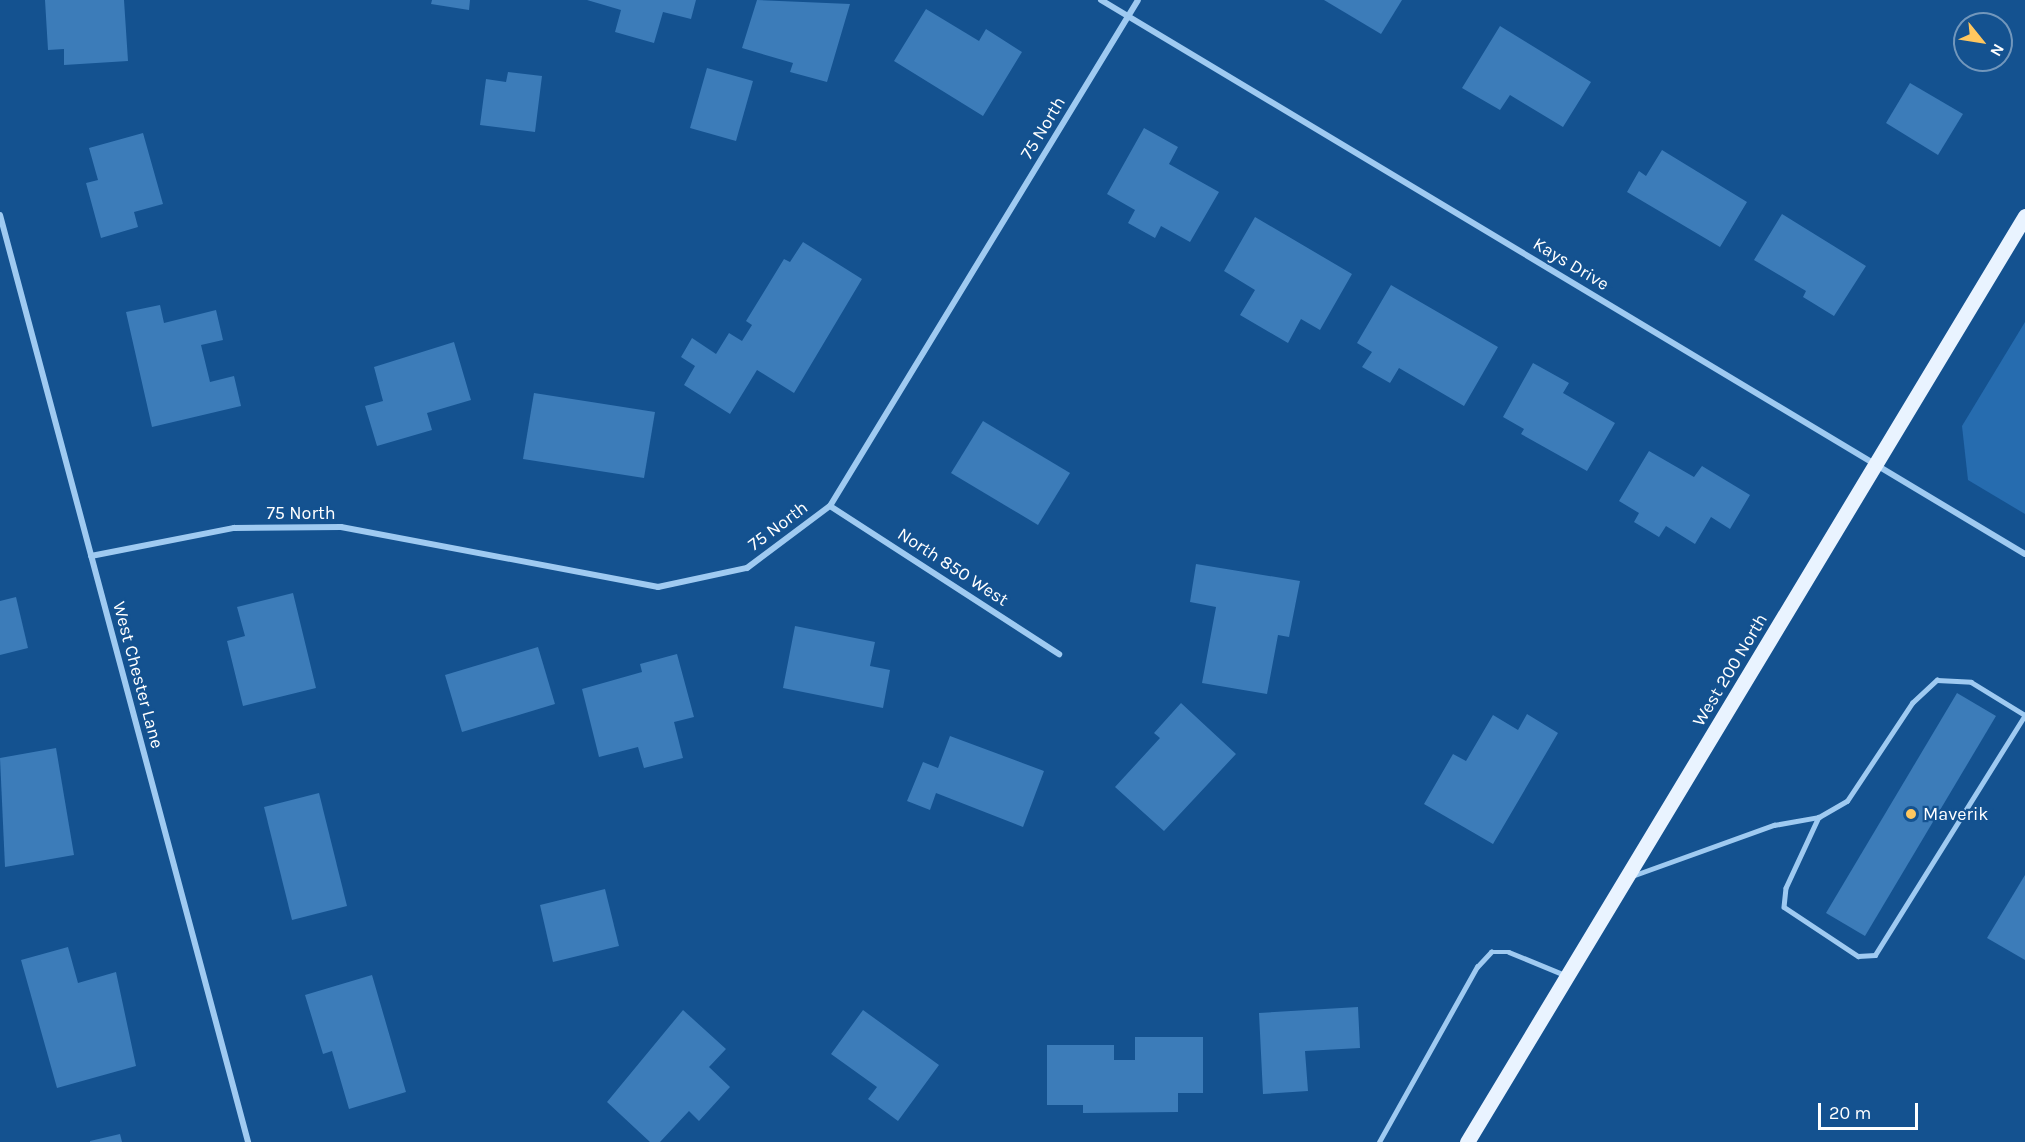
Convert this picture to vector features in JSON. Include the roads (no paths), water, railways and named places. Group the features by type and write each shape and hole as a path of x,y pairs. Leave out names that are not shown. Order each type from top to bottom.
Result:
{"main road":[{"name":"West 200 North","path":"1467,1142 1629,877 2025,216"}],"street":[{"name":"Kays Drive","path":"1101,0 2025,554"},
{"name":"75 North","path":"91,556 234,528 341,527 658,587 747,568 830,506 1138,0"},
{"name":"West Chester Lane","path":"0,215 248,1142"},
{"name":"North 850 West","path":"830,506 1059,654"}],"lane":[{"path":"1629,877 1774,825 1819,817 1847,801 1912,703 1937,680 1971,682 2025,715 1875,955 1858,956 1784,907 1786,888 1819,817"},
{"path":"1378,1142 1477,967 1491,952 1509,952 1568,976"}],"place":[{"name":"Maverik","path":"1911,814"}]}
